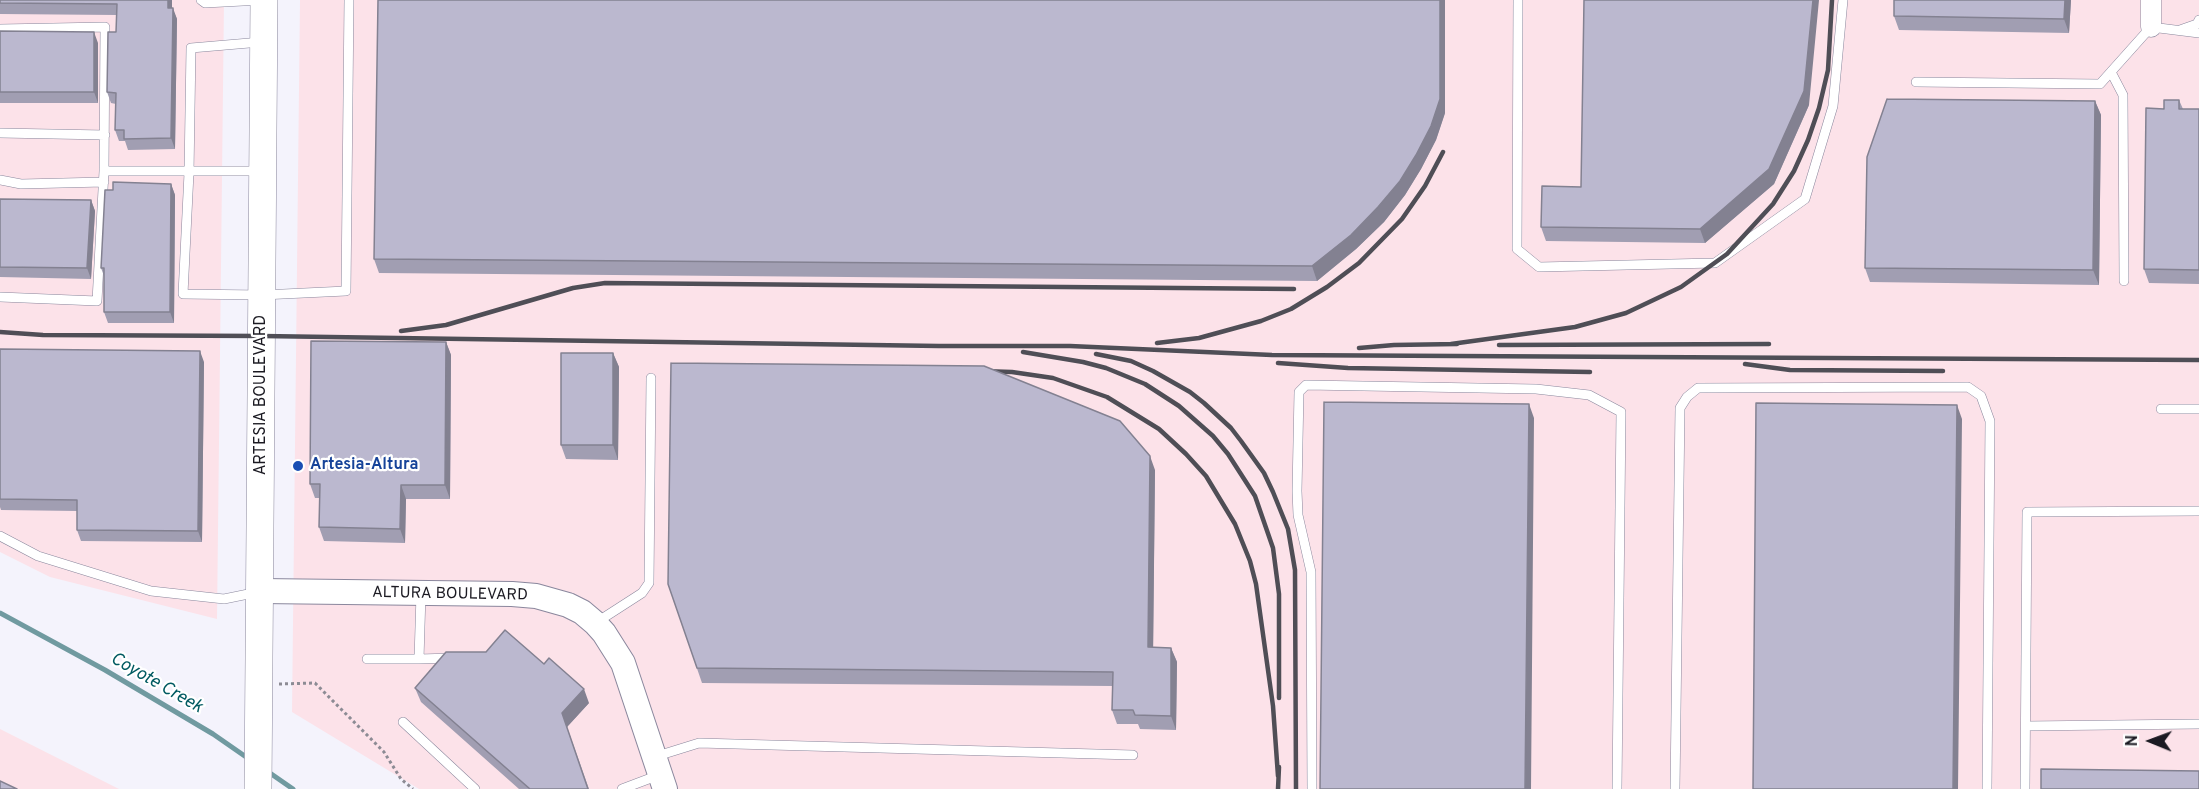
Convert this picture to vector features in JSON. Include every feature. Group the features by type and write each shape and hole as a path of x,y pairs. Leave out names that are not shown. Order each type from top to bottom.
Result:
{"main road":[{"name":"ARTESIA BOULEVARD","path":"259,785 264,0"}],"street":[{"path":"2151,0 2151,27"},
{"name":"ALTURA BOULEVARD","path":"261,591 536,596 568,605 582,612 595,623 623,663 660,774"}],"lane":[{"path":"201,0 205,3 264,0"},
{"path":"264,42 191,48 189,173 183,294 262,295 346,291 349,0"},
{"path":"1518,0 1517,249 1539,267 1715,263 1805,199 1833,106 1843,0"},
{"path":"2178,30 2198,24 2199,20"},
{"path":"0,29 105,27 104,182 97,301 0,297"},
{"path":"1916,82 2100,84 2151,27 2199,33"},
{"path":"2110,72 2123,95 2124,281"},
{"path":"0,133 105,135"},
{"path":"104,171 189,173 263,171"},
{"path":"0,180 21,184 104,182"},
{"path":"595,623 642,593 649,584 651,378"},
{"path":"1312,789 1311,572 1298,515 1297,491 1299,392 1306,385 1536,388 1589,395 1621,412 1617,789"},
{"path":"1675,789 1680,408 1687,396 1698,388 1968,387 1981,396 1986,404 1990,421 1987,789"},
{"path":"2161,409 2199,409"},
{"path":"2025,789 2027,512 2199,511"},
{"path":"0,536 38,556 151,591 224,599 261,591"},
{"path":"419,659 421,594"},
{"path":"367,659 459,658"},
{"path":"403,722 475,789"},
{"path":"2025,726 2199,724"},
{"path":"622,789 660,774 699,743 1133,755"}],"path":[{"path":"260,687 315,683 384,752 401,779 413,789"}],"shaded area":[{"path":"0,0 224,0 217,619 50,577 0,552"},
{"path":"300,0 2199,0 2199,789 419,789 292,712"},
{"path":"0,729 119,789 0,789"}],"building":[{"path":"0,0 168,0 168,8 173,8 171,138 124,139 124,130 115,130 116,93 107,92 108,32 116,32 117,4 0,3"},
{"path":"378,0 1440,0 1440,99 1431,126 1400,181 1351,235 1312,266 374,259"},
{"path":"1584,0 1813,0 1804,91 1769,169 1700,229 1541,227 1542,186 1581,187"},
{"path":"1894,0 2065,0 2064,19 1894,16"},
{"path":"0,31 94,32 94,92 0,92"},
{"path":"1887,99 2095,101 2093,270 1865,268 1867,157"},
{"path":"2164,100 2179,100 2179,109 2199,109 2199,270 2144,269 2146,108 2164,109"},
{"path":"113,182 171,184 170,312 104,312 104,268 101,268 105,190 113,190"},
{"path":"0,199 91,200 87,268 0,267"},
{"path":"311,341 446,342 445,485 401,485 400,529 319,527 320,484 310,484"},
{"path":"0,349 200,351 198,531 77,530 77,500 0,499"},
{"path":"561,353 613,353 613,445 561,445"},
{"path":"671,363 984,366 1120,421 1150,456 1148,647 1171,648 1171,716 1135,715 1133,710 1112,710 1113,672 697,668 668,584"},
{"path":"1324,402 1529,404 1525,789 1320,789"},
{"path":"1756,403 1957,405 1953,789 1753,789"},
{"path":"505,630 544,664 549,658 584,689 562,713 588,789 530,789 415,688 446,652 486,652"},
{"path":"2041,769 2199,771 2199,789 2041,789"},
{"path":"0,781 17,789 0,789"}],"waterway":[{"name":"Coyote Creek","path":"0,613 105,670 213,734 249,759"},
{"name":"Coyote Creek","path":"267,771 293,789"}],"railway":[{"path":"1451,344 1575,327 1626,313 1681,287 1727,254 1773,204 1794,171 1808,140 1828,70 1832,0"},
{"path":"1157,343 1199,338 1261,321 1291,309 1327,287 1359,263 1402,219 1425,186 1443,152"},
{"path":"401,331 446,325 573,288 605,283 1294,289"},
{"path":"0,332 43,335 1070,346 1272,355 2199,360"},
{"path":"1359,348 1457,344"},
{"path":"1499,345 1769,344"},
{"path":"1023,352 1106,368 1145,384 1179,406 1213,436 1228,454 1255,496 1273,548 1279,594 1279,698"},
{"path":"1096,354 1131,361 1190,392 1231,428 1264,473 1273,492 1288,529 1295,570 1296,789"},
{"path":"1278,363 1348,368 1590,372"},
{"path":"1745,364 1790,370 1943,371"},
{"path":"981,371 1012,372 1053,378 1107,397 1159,429 1206,476 1235,524 1250,561 1256,584 1273,706 1278,776"},
{"path":"1278,789 1279,767"}],"place":[{"name":"Artesia-Altura","path":"298,466"}]}
